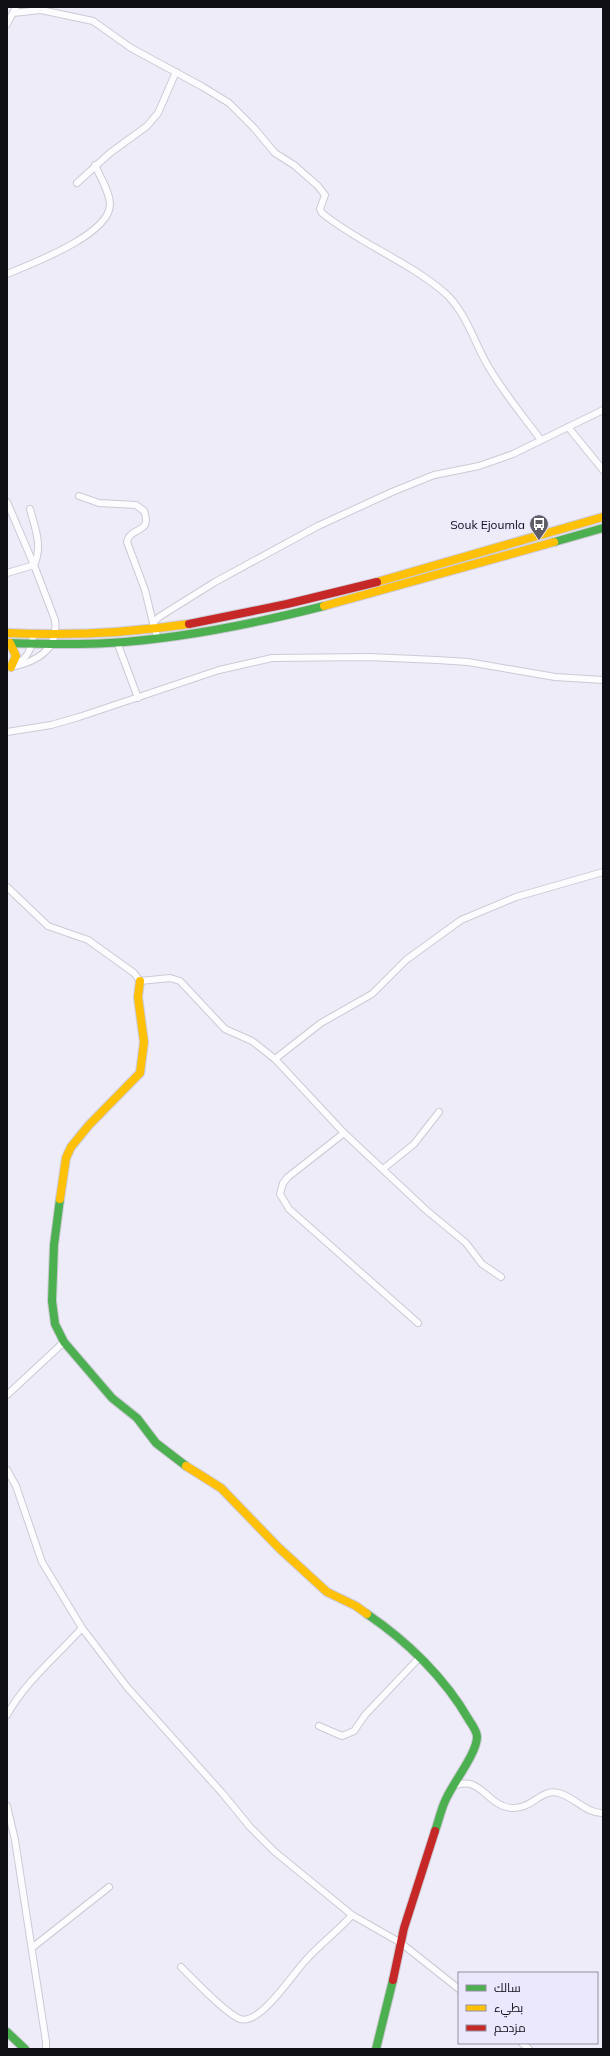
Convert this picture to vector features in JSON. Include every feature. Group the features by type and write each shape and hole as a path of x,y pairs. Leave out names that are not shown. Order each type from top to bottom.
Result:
{"street":[{"path":"7,24 15,10 40,9 93,21 131,48 229,103 254,128 275,153 294,165 318,186 325,195 320,209 330,220 422,275 446,294 458,310 473,335 488,366 541,440"},
{"path":"77,183 95,165 147,126 158,113 176,72"},
{"path":"7,274 32,264 84,237 103,222 108,213 109,201 95,165"},
{"path":"154,626 176,605 215,582 325,523 434,475 485,464 513,454 603,410"},
{"path":"568,427 603,470"},
{"path":"79,496 99,502 136,505 144,511 147,522 145,526 131,535 128,542 145,590 158,639"},
{"path":"7,502 56,620 55,636 51,645 35,660 9,667"},
{"path":"7,573 34,565 39,555 39,545 30,509"},
{"path":"7,633 55,636 154,626 194,624 238,616 317,598 603,517"},
{"path":"8,643 51,645 158,639 239,626 366,595 603,528"},
{"path":"362,585 366,595"},
{"path":"9,667 21,661 32,645 33,635"},
{"path":"117,642 138,698"},
{"path":"8,643 16,656 9,667"},
{"path":"7,732 51,725 138,698 219,670 272,658 437,660 476,663 555,677 603,680"},
{"path":"275,1059 321,1023 372,994 406,960 460,920 516,897 603,872"},
{"path":"7,887 48,926 88,940 134,973 140,981 137,999 144,1031 143,1066 140,1073 78,1137 68,1151 63,1172 54,1245 52,1301 55,1324 64,1342 112,1398 136,1418 156,1443 188,1468 221,1488 279,1548 327,1592 356,1606 382,1624 419,1658 443,1682 461,1706 476,1732 477,1738 472,1754 446,1799 417,1883 376,2049"},
{"path":"140,981 170,978 180,981 225,1029 252,1041 275,1059 344,1133 426,1210 466,1243 482,1264 500,1277"},
{"path":"383,1169 414,1144 439,1112"},
{"path":"344,1133 288,1176 283,1184 280,1194 289,1209 418,1323"},
{"path":"7,1396 64,1342"},
{"path":"7,1470 16,1486 42,1562 82,1628 127,1687 223,1794 260,1838 275,1852 352,1915 401,1943 458,1989"},
{"path":"7,1714 27,1686 82,1628"},
{"path":"319,1726 342,1736 354,1731 365,1715 419,1658"},
{"path":"455,1785 474,1785 496,1803 510,1808 524,1808 546,1793 553,1792 566,1796 596,1813 603,1813"},
{"path":"7,1806 15,1840 33,1947 46,2049"},
{"path":"33,1947 109,1887"},
{"path":"181,1967 231,2013 241,2019 249,2018 267,2006 307,1958 338,1931 352,1915"},
{"path":"7,2032 25,2049"}],"traffic: fast":[{"path":"554,542 603,528"},
{"path":"7,643 95,644 163,638 244,625 324,606"},
{"path":"60,1199 54,1245 52,1301 55,1324 64,1342 112,1398 137,1418 156,1443 186,1466"},
{"path":"367,1614 411,1648 437,1675 459,1704 476,1733 476,1744 469,1759 449,1792 435,1831"},
{"path":"376,2049 393,1980"},
{"path":"7,2032 25,2049"}],"traffic: slow":[{"path":"377,582 603,517"},
{"path":"324,606 554,542"},
{"path":"7,633 98,633 144,630 189,624"},
{"path":"10,643 16,656 11,667"},
{"path":"60,1199 66,1158 71,1147 89,1125 140,1073 144,1042 138,997 140,981"},
{"path":"186,1466 221,1488 279,1548 327,1592 356,1606 367,1614"}],"traffic: jam":[{"path":"189,624 287,604 377,582"},
{"path":"393,1980 404,1928 435,1831"}],"place":[{"name":"Souk Ejoumla","path":"539,541"}]}
